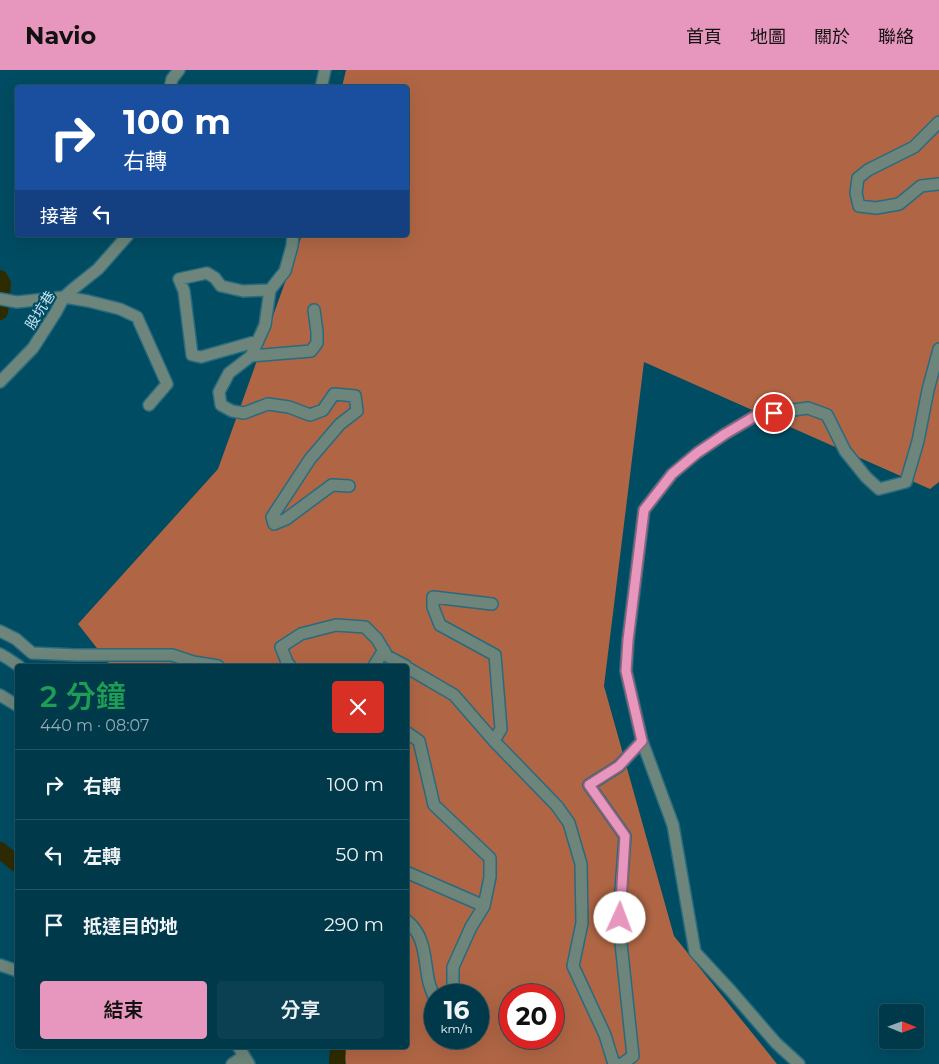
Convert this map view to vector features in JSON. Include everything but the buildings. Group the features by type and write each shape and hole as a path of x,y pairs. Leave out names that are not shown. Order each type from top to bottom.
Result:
{"street":[{"path":"171,85 172,79 179,70"},
{"path":"322,85 325,70"},
{"path":"939,122 914,147 868,170 858,178 856,193 859,206 876,208 899,204 921,186 939,184"},
{"name":"股坑巷","path":"0,382 33,348 64,298 72,289 98,269 126,237"},
{"path":"293,237 285,271 270,290 265,325 251,356 229,374 218,392 221,405 232,411 244,413 268,404 289,407 310,415 324,410 334,394 355,396 356,410 340,424 310,459 272,517 274,524 286,519 332,485 349,486"},
{"path":"258,341 201,357 192,355 184,292 179,279 207,273 215,278 221,286 243,291 270,290"},
{"path":"0,299 17,302 64,298 88,301 120,309 137,317 167,384 149,405"},
{"path":"251,356 311,351 317,343 314,310"},
{"path":"799,1064 776,1043 694,952 673,825 642,741 626,671 644,510 672,474 697,453 725,434 757,415 808,408 827,415 845,451 866,477 879,488 906,482 918,441 928,390 939,349"},
{"path":"492,604 433,597 433,607 440,625 495,654 501,729 494,741"},
{"path":"288,664 281,646 300,634 336,625 365,627 377,639 388,656 402,664"},
{"path":"0,631 16,639 32,653 172,655 206,664"},
{"path":"375,664 384,650"},
{"path":"0,654 16,664"},
{"path":"409,668 454,695 494,741 557,806 569,823 581,864 582,924 573,966 605,1035 613,1061 616,1064"},
{"path":"0,695 15,704"},
{"path":"409,734 419,741 434,805 490,858 490,877 484,906 471,927 453,967 453,984"},
{"path":"622,1064 633,1056 620,934 620,903 625,836 589,785 619,766 642,741"},
{"path":"409,873 484,906"},
{"path":"409,922 414,926 424,947 429,984"},
{"path":"0,965 15,970"},
{"path":"232,1064 244,1055"}],"shaded area":[{"path":"346,70 939,70 939,482 930,489 644,362 604,686 674,936 777,1064 346,1064 344,1049 409,1049 409,664 109,664 78,624 218,469 301,237 409,237 409,85 342,85"}],"waterway":[{"path":"0,278 3,284 0,312"},
{"path":"0,850 15,862"},
{"path":"337,1064 338,1049"}],"route":[{"path":"620,918 625,836 589,785 619,766 642,741 626,671 644,510 672,474 697,453 757,415 774,413"}]}
